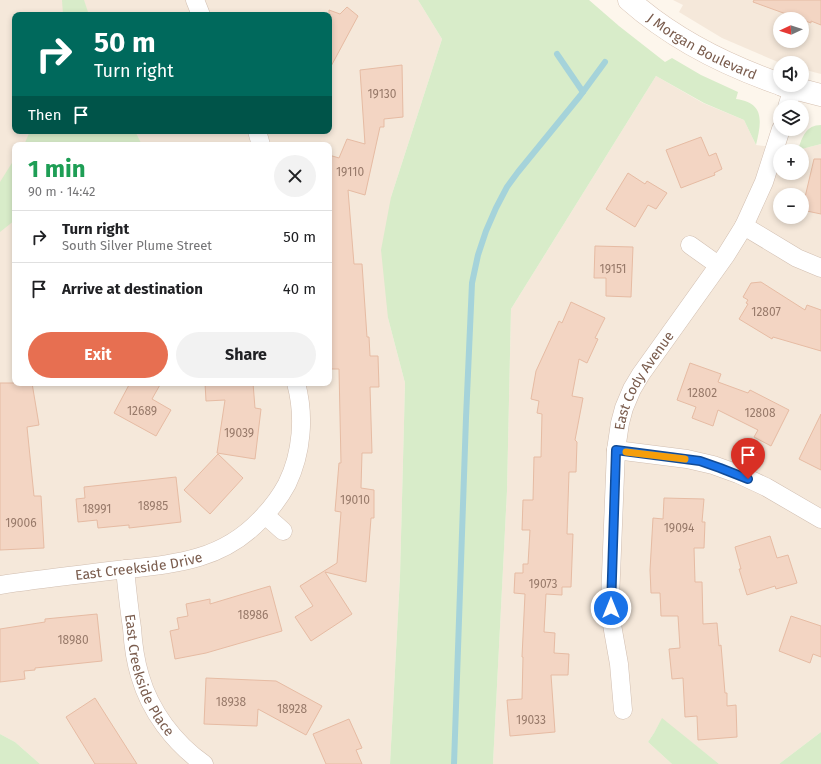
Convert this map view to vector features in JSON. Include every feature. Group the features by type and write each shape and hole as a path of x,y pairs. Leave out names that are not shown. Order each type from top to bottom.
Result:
{"street":[{"path":"195,0 200,12"},
{"name":"J Morgan Boulevard","path":"629,0 663,26 696,48 773,85"},
{"name":"J Morgan Boulevard","path":"794,92 821,95"},
{"name":"East Cody Avenue","path":"623,710 619,664 614,640 611,608 616,450 622,415 625,404 634,385 744,226 764,182 779,136"},
{"path":"744,226 797,258 821,268"},
{"path":"690,246 718,265"},
{"name":"East Creekside Drive","path":"0,586 125,570 196,559 214,553 242,536 265,515 279,498 291,476 299,449 301,412 297,386"},
{"path":"616,450 687,459 713,465 761,485 821,519"},
{"path":"265,515 283,531"},
{"name":"East Creekside Place","path":"125,570 135,656 145,691 152,706 172,735 204,764"}],"shaded area":[{"path":"0,0 418,0 442,39 391,197 388,318 405,383 400,576 390,764 40,764 15,742 0,734"},
{"path":"673,0 821,0 821,74 809,71 809,56 773,56 773,60 722,38 679,12 683,5"},
{"path":"656,76 703,103 744,120 756,145 773,147 773,180 809,180 809,147 821,144 821,732 779,764 719,764 662,719 648,742 672,764 493,764 507,491 511,309"}],"green space":[{"path":"62,0 84,0 88,12 63,12"},
{"path":"418,0 589,0 665,62 672,58 701,75 738,92 736,99 746,101 752,105 757,110 760,122 756,145 744,120 704,103 656,76 511,309 507,491 493,764 390,764 400,576 405,383 388,318 381,250 391,197 442,39"},
{"path":"821,125 821,144 809,147 809,144 800,144 803,136 809,136 809,128"},
{"path":"29,134 136,134 140,142 25,142"},
{"path":"12,163 12,222 0,232 0,182"},
{"path":"662,718 719,764 672,764 648,742"},
{"path":"821,732 821,764 779,764"},
{"path":"0,734 15,742 40,764 0,764"}],"building":[{"path":"754,0 821,0 821,25 811,21 811,23 809,22 809,12 781,12 753,2"},
{"path":"347,7 358,16 332,64 332,12 329,12 329,10 340,14"},
{"path":"402,65 403,117 384,119 384,127 380,127 365,195 348,190 354,264 362,264 367,337 369,337 370,356 378,356 379,387 370,387 372,453 362,453 361,488 374,490 374,518 371,518 366,582 325,572 352,614 311,641 295,617 313,606 300,586 337,563 341,512 335,511 339,463 341,463 339,369 332,369 332,156 339,158 347,139 365,144 360,70"},
{"path":"701,137 709,156 716,153 722,169 714,173 715,175 681,188 666,150"},
{"path":"814,159 821,159 821,214 809,211 809,188 807,188"},
{"path":"628,173 645,184 647,181 667,193 656,209 648,205 635,227 606,209"},
{"path":"595,246 633,247 631,297 606,296 606,278 594,278"},
{"path":"761,282 805,310 807,305 821,310 821,351 773,337 772,339 739,319 748,304 746,303 748,300 743,297 751,283"},
{"path":"571,302 605,318 595,338 598,339 587,363 579,359 572,396 583,398 575,440 577,442 576,472 569,472 567,534 573,534 571,587 562,587 562,595 546,594 544,632 555,633 554,653 569,654 568,675 551,675 555,732 510,736 507,700 522,699 525,594 514,593 515,573 523,573 523,564 528,564 530,530 522,530 523,500 533,500 534,457 541,457 542,414 537,413 539,401 531,399 536,371 559,321 562,323"},
{"path":"690,363 721,374 718,382 748,393 750,390 789,410 771,446 754,437 758,430 718,410 713,426 692,418 696,407 677,400"},
{"path":"0,383 12,383 12,386 32,386 39,425 27,427 34,496 41,496 44,548 0,550"},
{"path":"128,386 159,386 152,399 171,410 156,436 114,413"},
{"path":"205,386 253,386 255,408 261,409 255,459 217,453 225,400 206,401"},
{"path":"821,414 821,470 799,459"},
{"path":"218,454 243,478 210,514 184,490"},
{"path":"176,477 181,522 129,528 129,525 98,528 97,520 78,522 76,499 85,498 84,487"},
{"path":"664,498 704,499 702,522 705,522 704,548 694,548 695,582 702,582 703,624 717,623 719,646 721,645 725,693 727,693 727,706 736,705 737,737 698,740 697,716 685,717 683,678 672,679 669,649 680,648 678,616 661,616 660,593 651,593 650,570 653,518 663,519"},
{"path":"770,536 777,558 788,555 797,583 776,589 775,586 747,595 739,569 741,569 735,547"},
{"path":"270,586 282,631 206,653 175,659 170,631 179,629 177,618 188,616 186,604 210,599 210,604"},
{"path":"97,614 102,661 35,668 35,670 24,671 25,679 0,682 0,629 45,622 45,619"},
{"path":"791,616 821,626 821,657 813,654 810,663 779,651"},
{"path":"206,678 276,681 322,706 306,735 258,709 257,726 204,724"},
{"path":"95,698 137,764 95,764 66,717"},
{"path":"349,719 362,748 356,750 362,764 326,764 313,734"}],"waterway":[{"path":"557,54 583,92"},
{"path":"454,764 472,283 478,255 486,231 507,187 580,96 605,62"}],"slow traffic":[{"path":"626,452 685,459"}],"route":[{"path":"611,608 610,589 616,450 700,461 748,479"}]}
